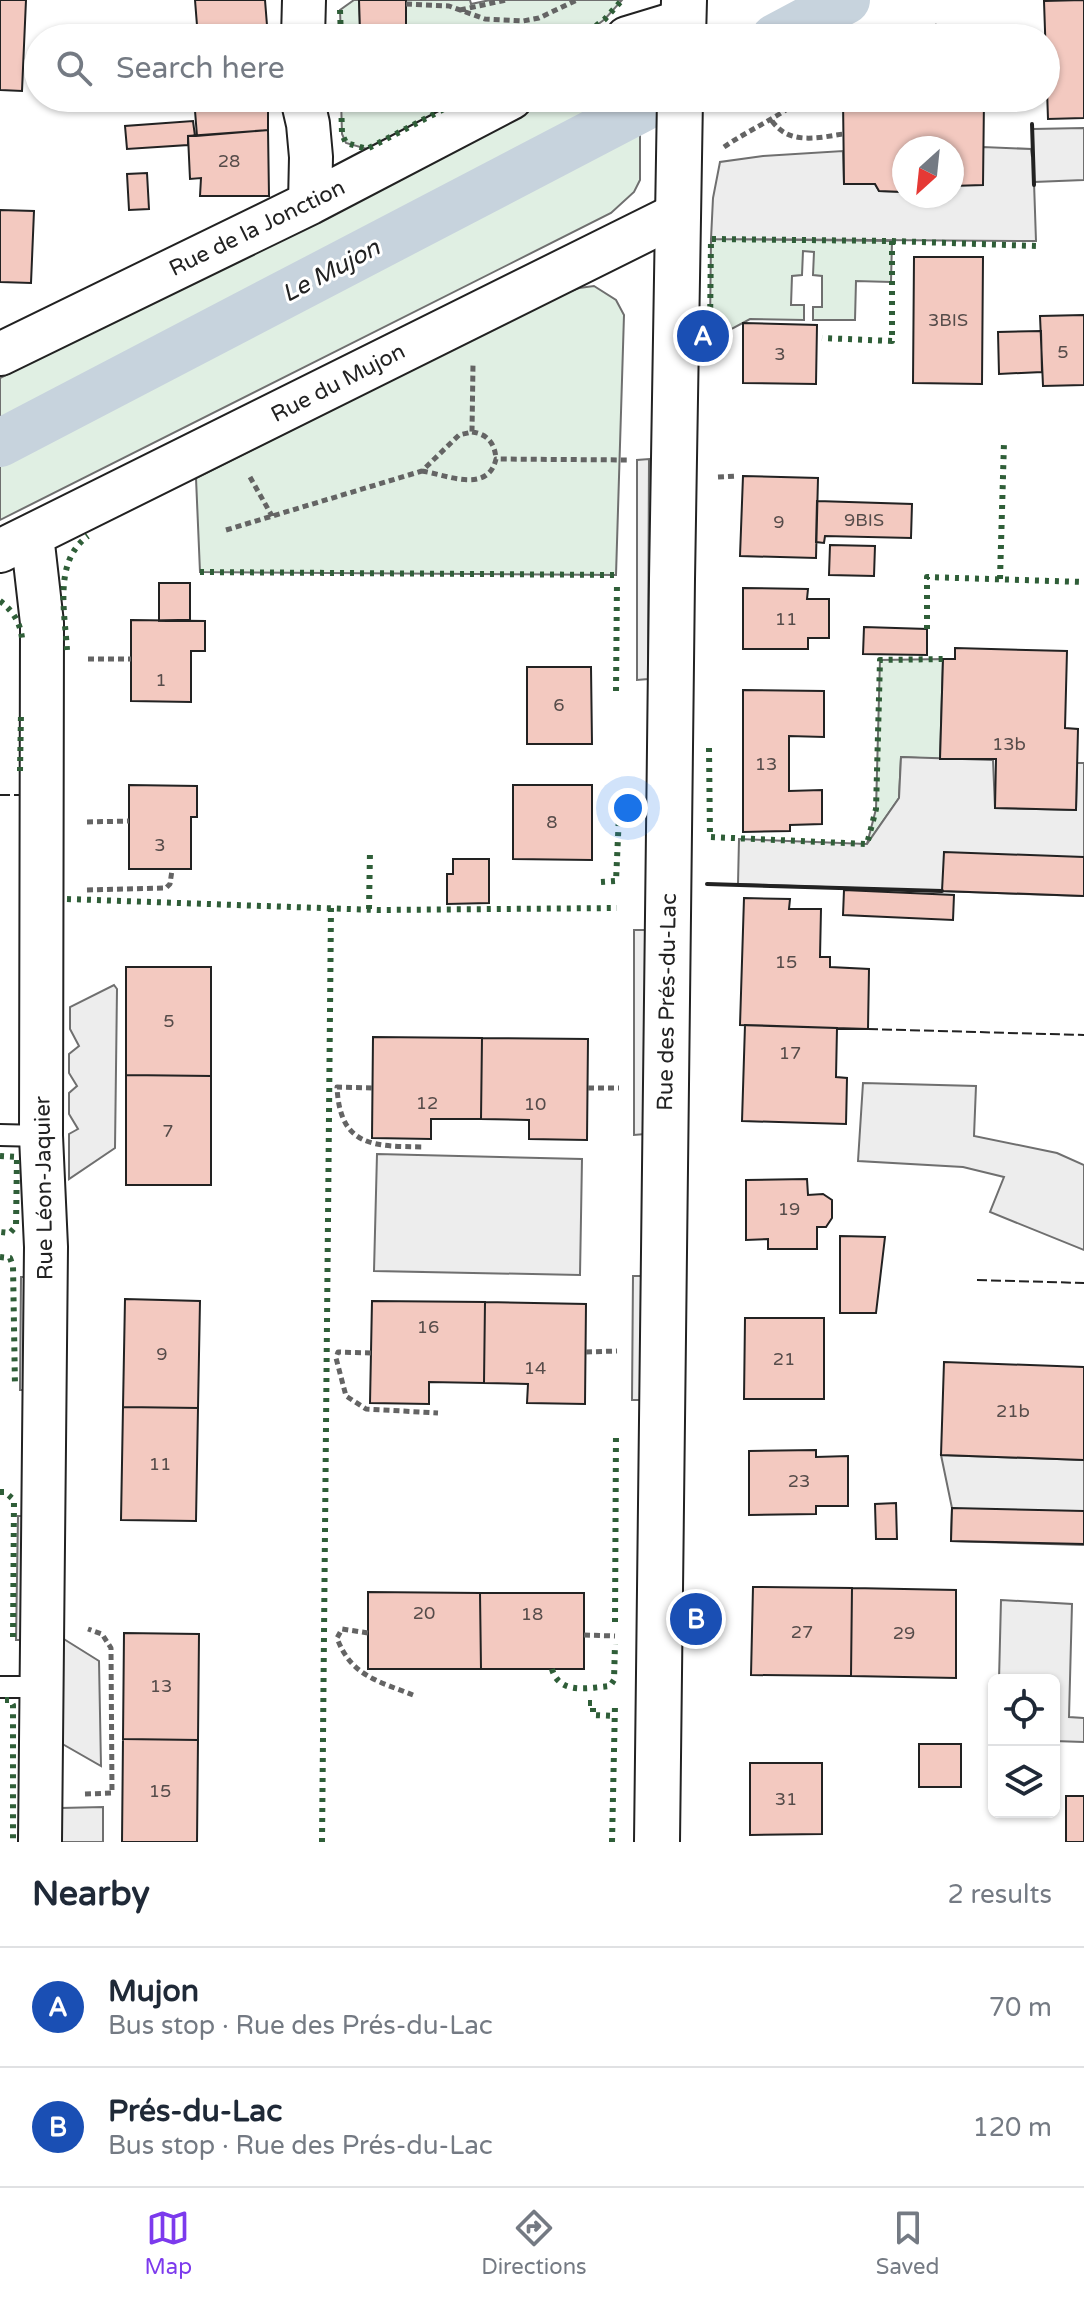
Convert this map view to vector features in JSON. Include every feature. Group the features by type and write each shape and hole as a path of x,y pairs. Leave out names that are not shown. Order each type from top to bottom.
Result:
{"street":[{"path":"303,24 304,0"},
{"path":"305,112 309,135 310,203"},
{"name":"Rue de la Jonction","path":"0,354 310,203 484,112"},
{"name":"Rue des Prés-du-Lac","path":"657,1842 676,215 697,157 684,112"},
{"name":"Rue du Mujon","path":"16,543 676,215"},
{"name":"Rue Léon-Jaquier","path":"16,543 42,623 41,1136 46,1247 40,1842"}],"lane":[{"path":"0,1135 41,1136"},
{"path":"0,1687 41,1687"}],"path":[{"path":"460,10 506,0"},
{"path":"406,4 440,3 485,19 523,21 539,18 577,0"},
{"path":"697,157 782,112"},
{"path":"771,120 779,131 792,138 816,139 843,134"},
{"path":"472,432 473,363"},
{"path":"226,530 422,471 476,481 487,476 496,459 496,450 490,439 472,432 459,435 422,471"},
{"path":"496,459 628,460"},
{"path":"42,890 166,888 170,884 172,870"},
{"path":"372,1088 337,1087 338,1104 349,1129 362,1141 380,1146 424,1147"},
{"path":"588,1088 624,1089"},
{"path":"586,1352 622,1351"},
{"path":"371,1353 338,1352 336,1358 346,1396 366,1409 438,1413"},
{"path":"40,1796 112,1793 111,1648 102,1634 42,1620"},
{"path":"368,1633 342,1629 337,1638 344,1656 362,1675 413,1695"},
{"path":"584,1635 623,1636"}],"green space":[{"path":"359,0 360,24 340,24 340,10"},
{"path":"406,0 470,0 471,4 490,0 622,0 598,24 406,24"},
{"path":"341,112 438,112 367,149 346,143 342,134"},
{"path":"524,112 611,112 0,428 0,378"},
{"path":"640,125 640,180 634,192 611,213 0,520 0,458"},
{"path":"711,239 892,241 891,282 856,281 855,320 813,320 813,307 822,307 822,276 813,275 814,252 803,251 802,275 792,276 791,305 804,305 804,320 750,319 726,332 710,328"},
{"path":"594,286 616,300 624,315 616,575 200,572 196,478 563,294"},
{"path":"943,659 940,759 901,757 899,798 867,844 876,809 880,660"}],"shaded area":[{"path":"1084,128 1084,180 1034,182 1036,241 711,239 713,198 720,162 843,151 844,184 875,184 879,191 892,192 892,208 964,208 964,185 983,185 983,147 1031,149 1032,157 1033,129"},
{"path":"649,459 648,679 637,680 637,460"},
{"path":"901,757 993,760 995,808 1076,810 1077,763 1084,763 1084,896 738,884 739,839 867,844 899,798"},
{"path":"634,930 645,930 645,1134 634,1135"},
{"path":"114,985 117,989 115,1148 69,1179 69,1134 78,1129 69,1114 69,1093 77,1086 69,1073 69,1054 79,1046 70,1029 70,1007"},
{"path":"863,1083 976,1086 974,1136 1057,1153 1084,1165 1084,1250 990,1212 1004,1177 963,1167 858,1161"},
{"path":"377,1154 582,1159 580,1275 374,1271"},
{"path":"633,1276 645,1276 644,1400 632,1400"},
{"path":"21,1277 33,1277 32,1390 20,1390"},
{"path":"941,1455 1084,1460 1084,1545 951,1541 952,1508"},
{"path":"18,1516 30,1516 28,1640 16,1640"},
{"path":"1001,1600 1072,1604 1069,1717 1084,1718 1084,1742 1060,1741 1060,1674 999,1674"},
{"path":"59,1636 99,1661 101,1766 59,1742"},
{"path":"103,1807 103,1842 61,1842 61,1808"}],"building":[{"path":"0,0 26,0 22,91 0,90"},
{"path":"195,0 265,0 267,24 197,24"},
{"path":"359,0 406,0 406,24 360,24"},
{"path":"1084,0 1084,118 1048,119 1048,112 1060,112 1060,24 1045,24 1044,1"},
{"path":"195,112 268,112 268,130 197,136"},
{"path":"843,112 984,112 983,185 964,186 964,136 892,136 892,192 879,191 875,184 844,184"},
{"path":"193,121 195,136 188,136 188,145 127,149 125,126"},
{"path":"268,130 269,196 200,196 201,178 190,179 188,136"},
{"path":"147,173 149,209 129,210 127,174"},
{"path":"0,210 34,211 31,283 0,282"},
{"path":"914,257 983,257 982,384 913,383"},
{"path":"1084,315 1084,385 1043,386 1040,316"},
{"path":"743,323 817,325 816,384 743,383"},
{"path":"1041,331 1042,372 999,374 998,332"},
{"path":"743,476 818,478 816,558 740,556"},
{"path":"817,501 912,504 911,538 825,536 824,543 816,542"},
{"path":"830,545 875,546 874,576 829,575"},
{"path":"159,583 190,583 190,620 159,621"},
{"path":"743,588 808,589 807,599 829,599 829,638 808,638 808,649 743,649"},
{"path":"131,620 205,621 205,651 191,651 191,702 131,701"},
{"path":"864,627 927,629 927,655 863,654"},
{"path":"955,648 1067,651 1065,728 1078,729 1076,810 995,808 996,759 940,759 943,659 955,659"},
{"path":"527,667 591,667 592,744 527,744"},
{"path":"743,690 824,691 824,737 789,736 789,791 822,790 822,824 790,825 790,831 743,832"},
{"path":"129,785 197,786 197,817 191,817 191,869 129,869"},
{"path":"513,785 592,785 592,860 513,859"},
{"path":"944,852 1084,857 1084,896 942,891"},
{"path":"453,859 489,859 489,903 447,904 447,874 453,874"},
{"path":"844,890 954,895 953,920 843,915"},
{"path":"744,898 790,899 789,909 821,909 820,957 830,957 830,967 869,969 868,1029 740,1025"},
{"path":"126,967 211,967 211,1076 126,1075"},
{"path":"745,1025 837,1028 836,1077 847,1078 846,1124 742,1121"},
{"path":"373,1037 482,1038 481,1119 431,1119 431,1139 372,1138"},
{"path":"482,1038 588,1039 587,1140 529,1139 529,1120 481,1119"},
{"path":"126,1075 211,1076 211,1185 126,1185"},
{"path":"807,1179 808,1195 823,1194 832,1200 832,1218 826,1227 817,1227 817,1249 768,1249 768,1239 746,1240 746,1180"},
{"path":"840,1236 885,1237 876,1313 840,1313"},
{"path":"125,1299 200,1301 198,1408 123,1407"},
{"path":"372,1301 485,1302 484,1383 429,1382 429,1404 370,1403"},
{"path":"485,1302 586,1304 585,1404 527,1403 528,1384 484,1383"},
{"path":"745,1318 824,1318 824,1399 744,1399"},
{"path":"944,1362 1084,1367 1084,1460 941,1455"},
{"path":"123,1407 198,1408 196,1521 121,1520"},
{"path":"816,1450 816,1457 848,1456 848,1506 816,1506 816,1514 749,1515 749,1451"},
{"path":"896,1503 897,1539 876,1539 875,1504"},
{"path":"952,1508 1084,1511 1084,1544 951,1541"},
{"path":"753,1587 852,1588 851,1676 751,1675"},
{"path":"852,1588 956,1590 956,1678 851,1676"},
{"path":"368,1592 480,1593 481,1669 368,1669"},
{"path":"480,1593 584,1593 584,1669 481,1669"},
{"path":"124,1633 199,1634 198,1740 123,1739"},
{"path":"123,1739 198,1740 197,1842 122,1842"},
{"path":"919,1744 961,1744 961,1787 919,1787"},
{"path":"750,1763 822,1763 822,1834 750,1835"},
{"path":"1066,1796 1084,1796 1084,1842 1066,1842"}],"waterway":[{"name":"Le Mujon","path":"801,24 846,0"},
{"name":"Le Mujon","path":"0,443 634,112"}],"hedge":[{"path":"598,24 622,0"},
{"path":"340,10 340,24"},
{"path":"341,112 342,134 346,143 367,149 438,112"},
{"path":"710,328 711,239 892,241 892,341 822,338"},
{"path":"892,241 1036,246"},
{"path":"1000,579 1004,442"},
{"path":"67,650 65,573 77,547 88,536"},
{"path":"200,572 616,575"},
{"path":"927,629 927,577 1084,582"},
{"path":"616,691 617,582"},
{"path":"0,601 15,617 22,638"},
{"path":"709,748 710,837 867,844 876,809 880,660 943,659"},
{"path":"20,771 21,713"},
{"path":"601,882 616,881 620,793"},
{"path":"369,909 370,851"},
{"path":"67,899 377,910 617,908"},
{"path":"322,1842 331,908"},
{"path":"0,1156 17,1157 16,1226 10,1233 0,1232"},
{"path":"0,1257 10,1258 13,1266 15,1387"},
{"path":"615,1622 616,1433"},
{"path":"0,1492 5,1492 14,1500 13,1638"},
{"path":"552,1669 561,1683 568,1686 610,1686 614,1680 615,1644"},
{"path":"5,1700 10,1700 13,1705 13,1842"},
{"path":"588,1703 593,1703 593,1715 614,1716"},
{"path":"612,1842 615,1705"}],"fence":[{"path":"0,795 19,795"},
{"path":"868,1029 1084,1035"},
{"path":"977,1280 1084,1283"}],"wall":[{"path":"1032,124 1034,185"},
{"path":"707,884 942,891"}],"place":[{"name":"Mujon","path":"703,336"},
{"name":"Prés-du-Lac","path":"696,1619"}]}
